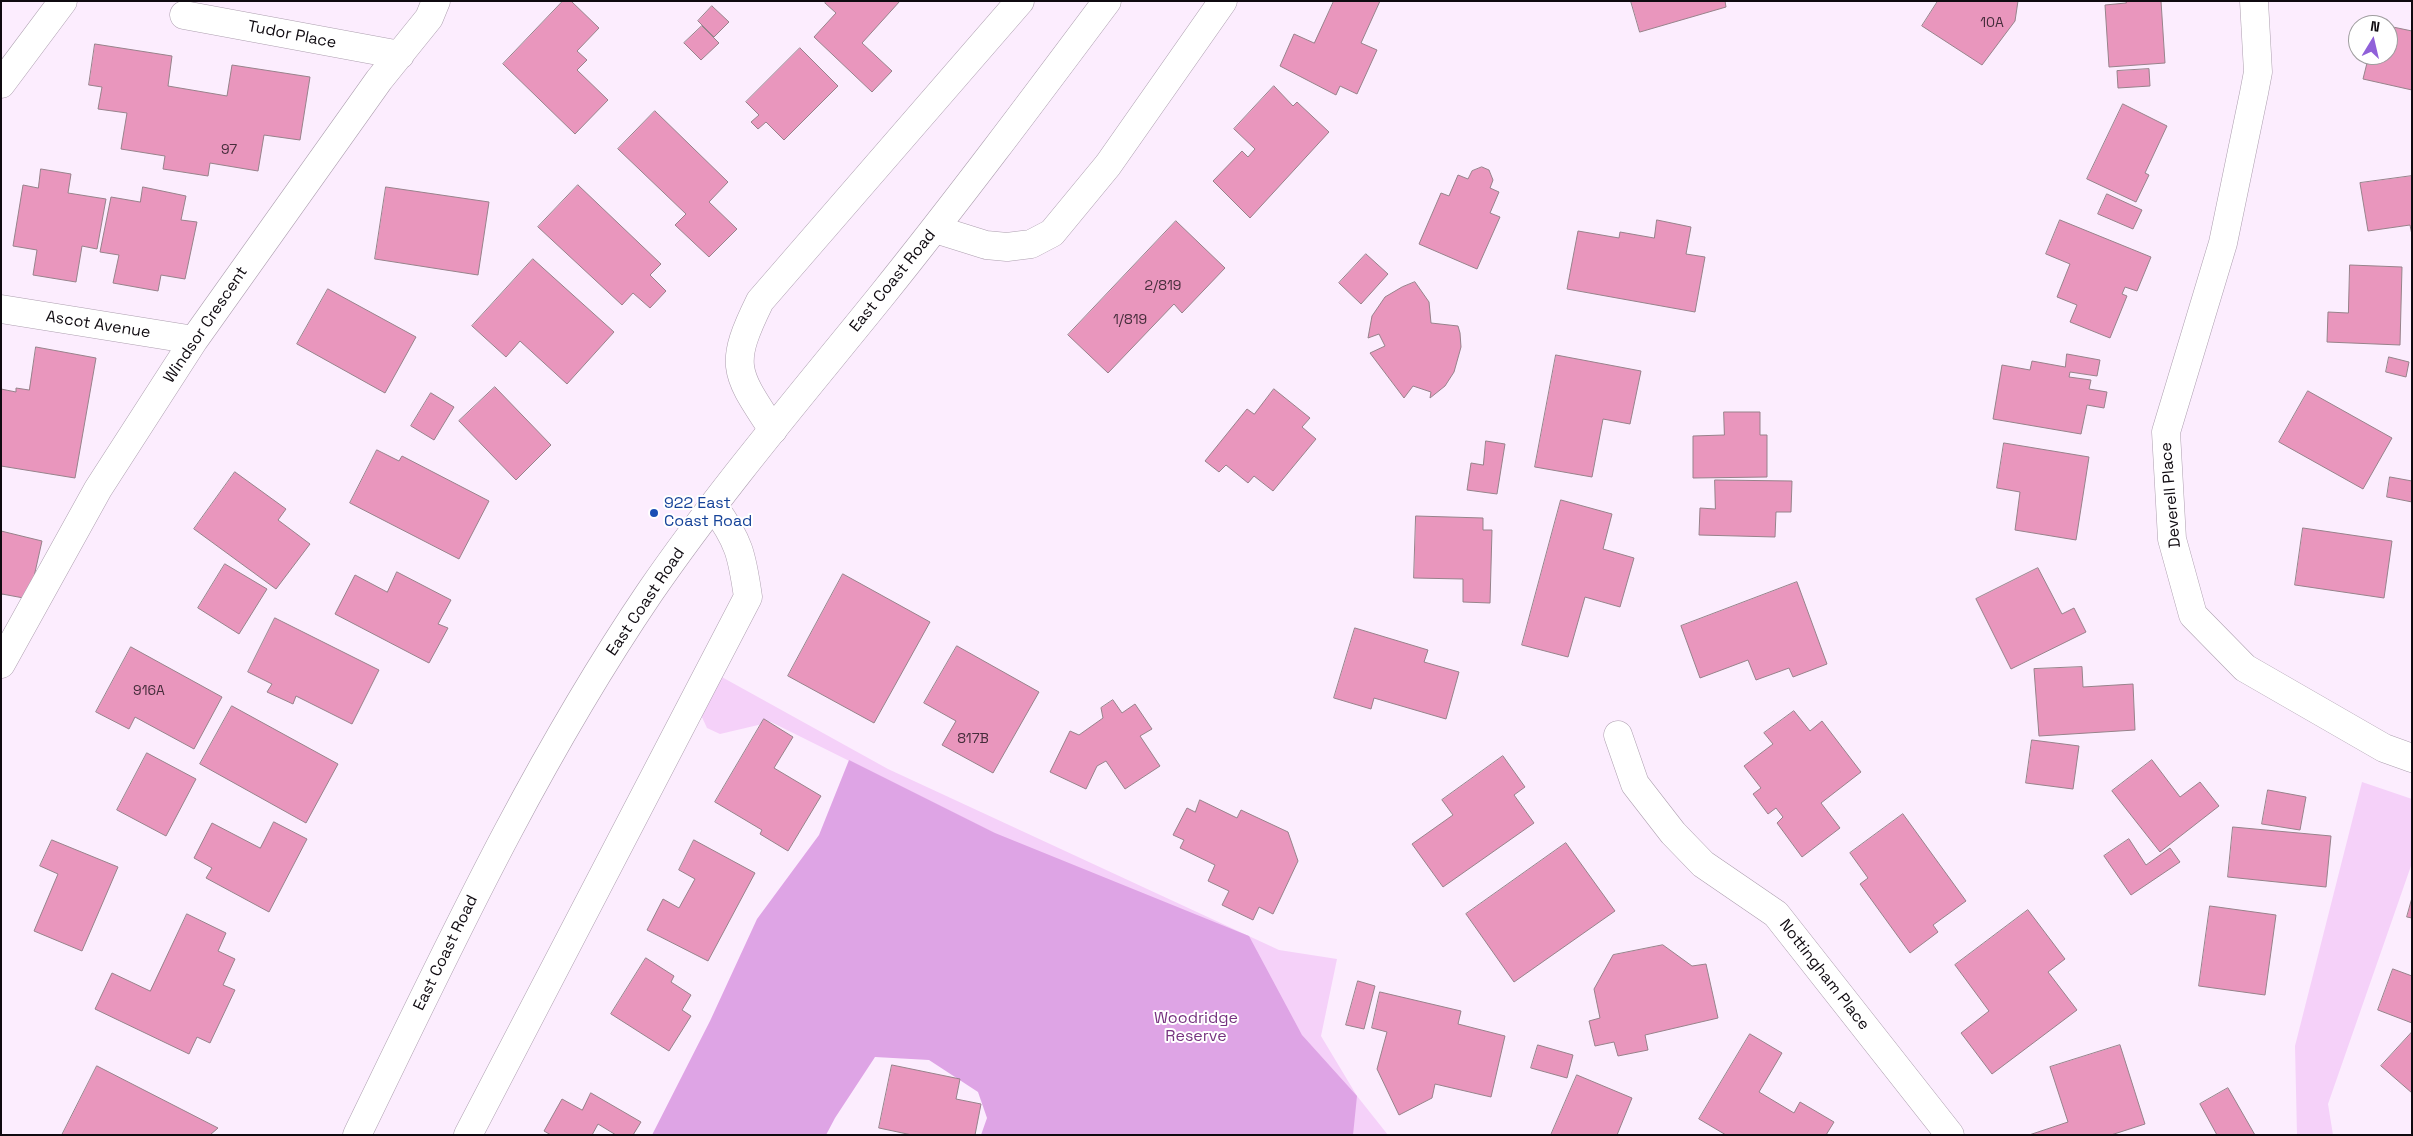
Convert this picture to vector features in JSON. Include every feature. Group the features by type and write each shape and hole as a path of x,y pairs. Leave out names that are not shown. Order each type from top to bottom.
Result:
{"street":[{"path":"1,84 63,1"},
{"name":"Windsor Crescent","path":"1,664 9,635 98,489 194,340 379,80 428,18 436,1"},
{"path":"774,430 747,390 741,374 739,356 742,340 760,301 1020,1"},
{"name":"East Coast Road","path":"357,1135 476,892 548,758 636,613 714,507 935,229 1108,1"},
{"path":"935,229 986,245 1007,247 1031,244 1052,233 1108,165 1224,1"},
{"name":"Deverell Place","path":"2254,1 2258,72 2254,93 2223,243 2166,432 2172,539 2194,615 2245,668 2384,748 2412,758"},
{"name":"Tudor Place","path":"184,15 400,55"},
{"name":"Ascot Avenue","path":"1,309 194,340"},
{"path":"468,1135 748,597 741,554 730,529 714,507"},
{"name":"Nottingham Place","path":"1618,735 1635,784 1673,833 1703,864 1776,914 1950,1135"}],"green space":[{"name":"Woodridge Reserve","path":"720,676 888,769 1279,950 1337,959 1321,1036 1357,1096 1388,1135 1027,1135 994,833 771,722 720,734 707,728 701,715"},
{"path":"849,760 995,833 1249,936 1302,1035 1357,1096 1353,1135 981,1135 987,1118 978,1092 929,1060 875,1057 826,1135 652,1135 710,1021 757,919 819,835"},
{"path":"2362,782 2412,799 2412,863 2328,1104 2333,1135 2297,1135 2295,1046"}],"building":[{"path":"563,1 571,1 599,28 577,51 587,60 577,70 608,100 575,134 503,64"},
{"path":"827,1 900,1 862,43 892,71 872,92 814,37 836,13 825,3"},
{"path":"1334,1 1380,1 1361,43 1377,50 1357,94 1340,86 1336,95 1280,66 1294,34 1314,43"},
{"path":"1631,1 1725,1 1726,7 1640,32"},
{"path":"1938,1 2018,1 2015,21 1982,65 1922,26"},
{"path":"2126,1 2161,1 2165,63 2109,67 2105,5 2126,3"},
{"path":"712,6 729,22 714,37 698,21"},
{"path":"702,26 719,43 701,60 684,43"},
{"path":"2398,28 2412,31 2412,90 2363,79 2366,65 2398,65"},
{"path":"95,44 172,56 168,86 227,96 232,65 310,77 300,140 264,135 258,171 210,163 208,176 163,169 165,156 121,149 127,113 98,109 102,87 89,85"},
{"path":"800,48 838,86 784,140 766,122 758,129 751,122 759,115 746,102"},
{"path":"2149,69 2150,86 2118,88 2117,71"},
{"path":"1274,86 1293,106 1297,102 1329,132 1250,218 1213,181 1242,151 1248,157 1255,149 1234,129"},
{"path":"2123,104 2167,126 2145,173 2149,175 2136,202 2087,179"},
{"path":"655,111 728,182 709,202 737,229 709,257 675,225 686,214 618,149"},
{"path":"1482,167 1489,170 1493,180 1490,188 1499,192 1490,213 1500,217 1477,269 1419,244 1441,193 1449,196 1458,175 1468,179 1472,171"},
{"path":"41,169 71,174 68,193 106,199 97,249 82,246 76,282 33,275 37,250 13,246 23,185 38,188"},
{"path":"2412,176 2412,235 2410,225 2368,231 2360,183"},
{"path":"578,185 661,264 650,275 666,291 650,308 633,293 622,305 538,227"},
{"path":"143,187 186,196 181,220 197,222 185,279 161,275 158,291 113,283 119,255 100,252 111,197 140,202"},
{"path":"386,187 489,202 478,275 375,259"},
{"path":"2107,194 2142,210 2133,229 2098,214"},
{"path":"1657,220 1691,227 1686,254 1705,257 1695,312 1567,289 1578,231 1619,238 1620,232 1654,238"},
{"path":"2060,220 2151,257 2137,291 2125,287 2122,294 2127,296 2110,338 2070,322 2077,305 2057,297 2070,264 2046,254"},
{"path":"1176,221 1225,268 1182,313 1174,304 1108,373 1068,335"},
{"path":"1366,254 1388,274 1361,304 1339,283"},
{"path":"533,259 614,332 567,384 520,341 506,357 472,326"},
{"path":"2350,265 2402,267 2400,345 2327,342 2328,312 2348,313"},
{"path":"1415,282 1429,302 1431,323 1458,326 1460,333 1461,347 1454,372 1445,386 1430,398 1431,392 1413,386 1404,398 1370,353 1385,346 1379,334 1368,338 1372,316 1385,297"},
{"path":"328,289 416,337 385,393 297,344"},
{"path":"36,347 96,358 75,478 1,466 1,389 16,392 16,388 29,390"},
{"path":"2067,354 2100,360 2097,376 2070,372 2069,377 2091,380 2089,389 2107,392 2104,408 2087,405 2081,434 1993,419 2002,365 2030,370 2032,361 2065,367"},
{"path":"1556,355 1641,371 1630,424 1603,419 1592,477 1535,467"},
{"path":"2389,357 2409,362 2406,377 2386,372"},
{"path":"495,387 551,445 516,480 459,421"},
{"path":"1274,389 1310,418 1302,427 1316,439 1273,491 1254,476 1248,483 1226,465 1219,472 1205,461 1247,409 1254,414"},
{"path":"2308,391 2392,438 2363,489 2279,442"},
{"path":"431,393 454,407 434,440 411,426"},
{"path":"1724,412 1760,412 1760,435 1767,435 1767,477 1693,478 1693,436 1724,435"},
{"path":"1486,441 1505,444 1497,494 1467,490 1471,463 1483,465"},
{"path":"2004,443 2089,457 2076,540 2015,530 2020,492 1997,488"},
{"path":"377,450 399,461 402,456 489,501 459,559 350,503"},
{"path":"235,472 286,509 278,520 310,544 276,589 194,529"},
{"path":"2390,477 2412,481 2412,502 2387,497"},
{"path":"1715,480 1792,481 1791,512 1776,512 1775,537 1699,535 1700,508 1715,509"},
{"path":"1561,500 1612,514 1603,549 1634,558 1620,607 1585,597 1568,657 1522,645"},
{"path":"1416,516 1483,518 1483,530 1492,530 1490,603 1463,602 1463,579 1414,578"},
{"path":"2303,528 2392,541 2384,598 2295,585"},
{"path":"1,531 42,541 29,599 2,594 1,597"},
{"path":"225,564 267,589 239,634 198,608"},
{"path":"2038,568 2062,614 2074,608 2086,632 2011,669 1976,599"},
{"path":"397,572 451,600 438,624 448,628 429,663 335,614 355,575 387,592"},
{"path":"843,574 930,622 874,723 788,676"},
{"path":"1797,582 1827,664 1793,677 1789,668 1756,680 1748,660 1700,678 1681,626"},
{"path":"275,618 379,670 352,724 296,696 293,704 267,692 272,684 248,672"},
{"path":"1355,628 1428,650 1424,662 1459,672 1446,719 1374,698 1371,709 1334,698"},
{"path":"957,646 1039,692 993,773 942,745 956,721 924,703"},
{"path":"131,647 222,697 194,749 135,717 129,729 96,712"},
{"path":"2082,667 2083,687 2133,684 2135,730 2039,736 2034,669"},
{"path":"1113,700 1122,713 1135,704 1152,729 1140,736 1160,766 1125,789 1106,761 1097,766 1086,789 1050,772 1070,731 1079,735 1103,718 1101,708"},
{"path":"232,706 338,764 306,823 200,764"},
{"path":"1794,711 1810,731 1822,721 1861,772 1821,803 1840,828 1802,857 1777,823 1783,817 1776,808 1768,814 1753,794 1761,788 1744,766 1773,744 1764,733"},
{"path":"764,719 793,737 774,768 821,796 788,851 760,834 762,830 715,802"},
{"path":"2032,740 2079,746 2073,789 2026,783"},
{"path":"147,753 196,779 166,836 117,810"},
{"path":"1503,756 1525,787 1514,795 1534,823 1443,887 1412,844 1453,815 1442,800"},
{"path":"2152,760 2180,797 2200,782 2219,806 2160,852 2112,791"},
{"path":"2268,790 2306,797 2300,830 2262,824"},
{"path":"1200,800 1237,818 1241,810 1288,832 1298,861 1273,914 1259,907 1253,920 1222,905 1229,891 1208,881 1215,865 1180,848 1184,840 1173,835 1187,808 1195,812"},
{"path":"1903,814 1966,901 1933,925 1938,932 1910,953 1860,884 1868,878 1850,853"},
{"path":"274,822 307,839 269,912 206,878 212,868 194,858 212,823 260,848"},
{"path":"2233,827 2331,836 2326,887 2228,877"},
{"path":"2129,839 2146,865 2170,848 2180,862 2131,895 2104,856"},
{"path":"52,840 118,867 82,951 34,931 58,874 40,866"},
{"path":"694,840 755,873 708,961 647,930 663,899 679,908 695,879 679,870"},
{"path":"1566,843 1615,911 1514,982 1466,914"},
{"path":"2412,898 2412,918 2407,917"},
{"path":"2210,906 2276,915 2265,995 2199,986"},
{"path":"2028,910 2065,959 2048,972 2077,1010 1992,1074 1961,1033 1989,1011 1955,965"},
{"path":"187,914 226,933 218,951 235,959 223,985 235,990 210,1043 197,1037 189,1054 95,1009 112,973 150,991"},
{"path":"1663,945 1692,966 1706,964 1718,1018 1645,1035 1648,1050 1618,1056 1614,1042 1595,1046 1589,1021 1600,1018 1594,989 1613,955"},
{"path":"646,958 674,976 671,982 691,995 682,1010 691,1016 669,1051 611,1014"},
{"path":"2393,969 2412,976 2412,1023 2378,1010"},
{"path":"1358,981 1375,986 1364,1029 1346,1025"},
{"path":"1380,992 1461,1011 1458,1024 1505,1036 1491,1097 1435,1084 1432,1098 1399,1115 1377,1069 1387,1032 1372,1028"},
{"path":"2412,1032 2412,1093 2381,1066"},
{"path":"1750,1034 1782,1053 1759,1092 1794,1113 1800,1102 1834,1122 1826,1135 1726,1135 1699,1119"},
{"path":"1538,1045 1573,1055 1567,1078 1531,1068"},
{"path":"2120,1045 2145,1124 2111,1135 2029,1135 2068,1122 2050,1067"},
{"path":"892,1065 960,1079 956,1099 981,1104 975,1135 912,1135 879,1128"},
{"path":"97,1066 218,1128 210,1135 62,1135"},
{"path":"1577,1075 1632,1098 1617,1135 1551,1135"},
{"path":"2228,1088 2255,1135 2217,1135 2200,1104"},
{"path":"591,1093 641,1122 633,1135 616,1135 598,1124 592,1135 551,1135 544,1131 562,1099 582,1110"}],"place":[{"name":"922 East Coast Road","path":"654,513"}]}
